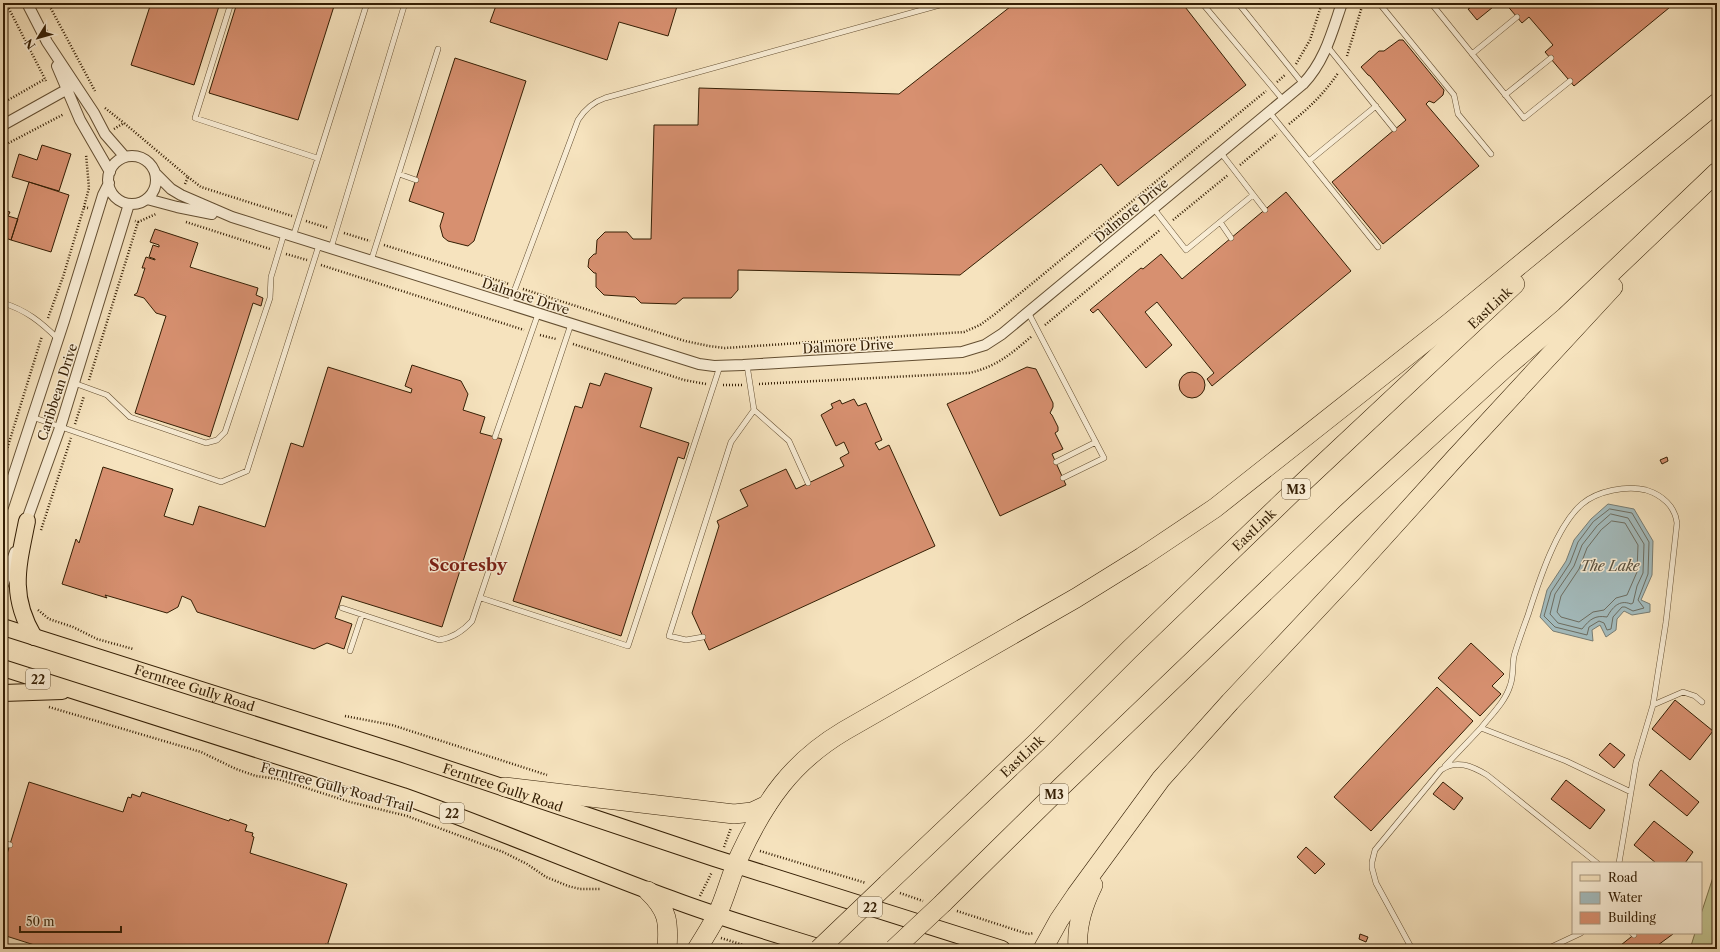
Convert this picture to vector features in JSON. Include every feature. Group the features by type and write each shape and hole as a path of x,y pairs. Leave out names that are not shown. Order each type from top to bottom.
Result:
{"highway":[{"path":"697,949 717,915 745,845 775,792 796,767 829,740 1076,598 1155,549 1215,508 1449,323 1717,103"},
{"name":"EastLink","path":"820,949 883,886 1039,740 1129,650 1296,489 1482,314 1601,207 1717,106"},
{"name":"M3","path":"894,949 942,905 1067,781 1348,512 1504,369 1565,317 1717,172"},
{"path":"1046,944 1076,895 1161,779 1219,714 1352,572 1455,458 1717,175"},
{"path":"505,787 734,814 752,812 767,805"},
{"path":"1078,949 1078,931 1085,901 1094,882 1132,818"},
{"path":"648,891 659,902 665,912 667,949"}],"main road":[{"path":"27,521 18,564 18,588 20,607 26,623 34,636"},
{"name":"Ferntree Gully Road","path":"3,627 505,787 737,865 1002,949"},
{"name":"22","path":"3,668 410,798 648,891 824,949"},
{"path":"3,693 73,690"}],"street":[{"path":"27,3 71,88 80,120 110,172"},
{"name":"Dalmore Drive","path":"155,173 171,189 181,195 232,217 699,364 720,366 747,365 969,351 994,341 1303,84 1320,63 1342,3"},
{"path":"3,125 71,88"},
{"path":"71,88 94,113 105,134 125,157"},
{"path":"125,157 140,157 147,161 155,173 155,187 147,198 141,202 130,204 120,201 115,196 109,183 110,172 118,160 125,157"},
{"name":"Caribbean Drive","path":"3,507 58,339 102,196 109,183"},
{"name":"Dalmore Drive","path":"147,198 177,207 232,217"},
{"name":"Caribbean Drive","path":"3,585 60,428 130,204"}],"lane":[{"path":"231,3 195,118 317,158"},
{"path":"74,382 107,395 130,417 206,443 213,442 220,438 225,432 270,298 271,277 279,252 298,218 367,3"},
{"path":"331,248 405,3"},
{"path":"509,305 578,120 582,113 593,103 606,98 947,3"},
{"path":"1202,3 1284,101"},
{"path":"1238,3 1303,84"},
{"path":"1379,3 1454,95 1458,114 1491,154"},
{"path":"1431,3 1524,118 1570,81"},
{"path":"1472,54 1517,17"},
{"path":"1327,46 1394,129"},
{"path":"371,261 438,50"},
{"path":"1506,95 1551,58"},
{"path":"1309,162 1376,106"},
{"path":"1270,113 1378,247"},
{"path":"1221,153 1265,210"},
{"path":"399,174 416,180"},
{"path":"1154,209 1186,250 1253,195"},
{"path":"1220,222 1231,238"},
{"path":"32,417 60,428 221,482 247,471 319,245"},
{"path":"3,303 17,307 31,315 58,339"},
{"path":"1028,312 1104,458 1063,478"},
{"path":"495,437 538,314"},
{"path":"342,608 440,640 454,635 467,626 475,614 481,598 571,324"},
{"path":"747,365 754,410 789,441 808,483"},
{"path":"481,598 628,646 720,366"},
{"path":"703,637 686,640 669,636 730,442 754,410"},
{"path":"1056,462 1096,442"},
{"path":"1412,949 1376,883 1373,874 1372,862 1378,846 1441,770 1481,728 1504,699 1510,687 1514,657 1547,559 1574,512 1582,504 1594,497 1615,491 1636,489 1650,492 1663,498 1673,507 1676,513 1677,530 1666,622 1653,705 1636,762 1620,862"},
{"path":"350,652 362,615"},
{"path":"1653,705 1683,692 1695,696 1702,702"},
{"path":"1481,728 1566,761 1631,792"},
{"path":"1441,770 1450,765 1456,764 1470,766 1481,771 1596,862"},
{"path":"3,843 10,845"},
{"path":"1547,949 1579,934"},
{"path":"327,946 335,949"}],"path":[{"path":"3,103 46,80 6,3"},
{"path":"48,3 96,94"},
{"path":"102,105 201,187 685,341 725,348 964,332 980,325 995,314 1292,69 1304,52 1310,40 1322,3"},
{"path":"181,220 684,380 714,385 750,385 969,373 1002,361 1234,170 1320,97 1343,66 1352,44 1363,3"},
{"path":"3,146 64,114"},
{"path":"110,131 124,123"},
{"path":"84,207 89,188 85,152"},
{"path":"183,188 188,177"},
{"path":"133,221 138,222 157,213"},
{"path":"41,531 138,222"},
{"path":"20,607 30,604 49,619 73,627 98,639 133,649"},
{"name":"Ferntree Gully Road Trail","path":"43,705 201,752 236,770 252,775 278,779 350,802 407,816 503,852 527,864 546,877 573,888 608,890"},
{"path":"745,845 883,886 1028,934 1034,933 1046,944"}],"green space":[{"path":"1717,865 1717,949 1690,949 1695,934 1702,934 1702,911"}],"water":[{"name":"The Lake","path":"1608,504 1634,509 1653,541 1652,575 1641,600 1650,604 1650,612 1632,615 1624,611 1617,619 1616,630 1606,637 1600,625 1592,630 1593,641 1553,631 1540,617 1547,590 1566,561 1574,540 1591,519"}],"building":[{"path":"151,3 220,3 194,85 131,65"},
{"path":"237,3 335,3 298,120 209,93"},
{"path":"497,3 678,3 668,36 619,22 607,60 490,22"},
{"path":"1015,3 1182,3 1246,85 1118,186 1101,164 960,275 738,270 738,290 731,298 683,298 676,304 641,303 635,297 604,295 596,287 596,273 588,267 589,259 596,254 597,240 605,232 627,232 633,239 651,239 654,125 698,125 699,88 899,94"},
{"path":"1466,3 1498,3 1477,20 1468,9 1470,8"},
{"path":"1505,3 1675,3 1574,86 1545,52 1553,45 1529,17 1522,23"},
{"path":"1399,40 1403,40 1444,90 1443,95 1434,103 1429,101 1426,104 1479,166 1383,244 1332,182 1406,120 1361,67 1379,51 1384,51"},
{"path":"455,58 526,81 474,241 468,246 448,241 443,237 440,226 444,213 409,201"},
{"path":"42,145 71,154 59,191 12,177 19,154 37,160"},
{"path":"29,182 69,195 51,252 11,240"},
{"path":"1286,192 1351,271 1212,386 1207,379 1214,373 1157,302 1145,312 1172,345 1146,368 1098,309 1093,313 1090,310 1141,268 1143,269 1161,254 1182,279"},
{"path":"3,210 10,212 8,216 18,219 11,240 3,237"},
{"path":"155,229 198,243 190,267 258,288 256,295 263,298 261,306 253,303 210,437 135,413 166,316 156,313 144,298 134,295 137,293 145,268 142,268 146,257 155,260 149,257 153,245 159,247 159,245 150,242"},
{"path":"412,365 461,381 468,394 463,410 485,417 480,433 502,439 442,627 342,596 335,618 352,624 344,649 327,643 314,649 197,612 191,600 182,596 178,607 167,613 105,595 107,598 62,584 76,539 79,543 103,467 173,489 164,516 193,525 199,506 265,527 291,443 303,447 328,367 411,393 412,389 405,386"},
{"path":"1027,367 1036,369 1053,403 1050,413 1058,427 1058,431 1055,433 1063,449 1052,454 1066,485 1000,516 947,404"},
{"path":"1192,372 1201,376 1205,385 1201,394 1192,398 1183,394 1179,385 1183,376"},
{"path":"605,373 652,388 640,427 689,443 684,459 678,457 621,636 513,601 575,406 582,408 590,383 600,386"},
{"path":"854,399 858,406 866,403 882,440 875,443 879,450 889,445 935,546 709,650 692,613 719,526 717,521 748,506 740,490 786,469 796,489 844,466 840,458 849,453 844,442 836,446 821,415 833,408 831,404 840,400 842,404"},
{"path":"1667,457 1668,461 1662,464 1660,460"},
{"path":"1471,643 1504,674 1492,686 1501,694 1480,716 1438,678"},
{"path":"1437,687 1473,721 1371,831 1334,797"},
{"path":"1675,700 1713,731 1690,760 1652,729"},
{"path":"1610,743 1625,755 1614,768 1599,755"},
{"path":"1661,770 1699,802 1687,816 1649,785"},
{"path":"1566,780 1605,810 1590,829 1551,799"},
{"path":"29,782 123,812 128,797 131,798 132,794 140,797 142,792 229,821 230,819 247,825 245,831 253,833 252,836 254,837 250,853 347,884 326,949 47,949 3,935 3,867"},
{"path":"1443,782 1463,798 1454,810 1433,794"},
{"path":"1654,821 1693,852 1686,862 1655,862 1634,845"},
{"path":"1306,847 1325,864 1315,874 1297,857"},
{"path":"1360,934 1368,937 1366,942 1359,939"},
{"path":"1635,934 1673,934 1658,945 1661,949 1616,949"}],"district":[{"name":"Scoresby","path":"468,565"}]}
